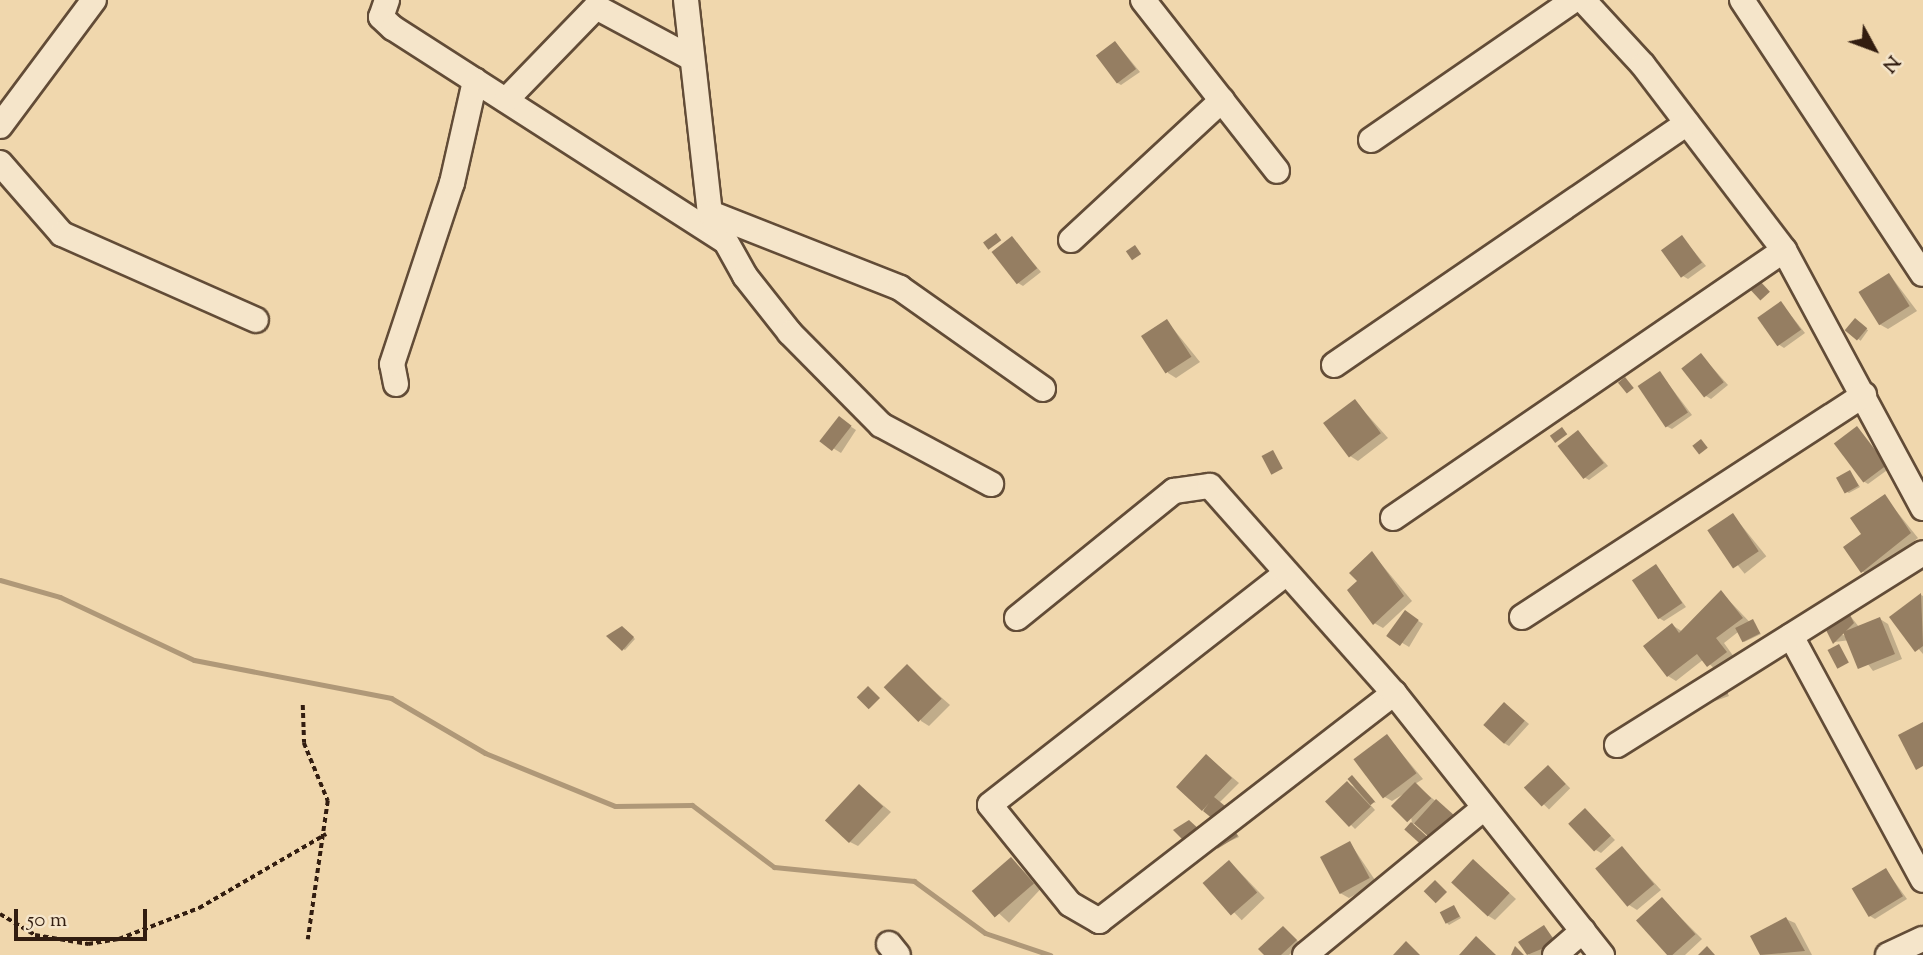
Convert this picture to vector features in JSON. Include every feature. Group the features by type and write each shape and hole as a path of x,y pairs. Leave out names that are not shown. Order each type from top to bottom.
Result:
{"street":[{"path":"387,0 382,17 393,28 723,240"},
{"path":"686,0 710,213 723,240 790,333 855,401 902,440 991,484"},
{"path":"1371,140 1574,0"},
{"path":"1583,0 1687,123 1784,250 1923,508"},
{"path":"1742,0 1923,273"},
{"path":"0,126 91,1"},
{"path":"1144,1 1277,171"},
{"path":"506,100 596,7 691,58"},
{"path":"396,384 392,364 452,183 475,80"},
{"path":"1072,240 1222,100"},
{"path":"1334,365 1687,123"},
{"path":"0,163 62,234 256,320"},
{"path":"710,213 900,288 1044,389"},
{"path":"1393,519 1784,250"},
{"path":"1522,617 1864,395"},
{"path":"1017,618 1187,485 1210,486 1284,575 1394,693 1483,809 1602,955"},
{"path":"1616,745 1923,553"},
{"path":"1284,575 990,804 1070,904 1099,921 1394,693"},
{"path":"1791,636 1923,880"},
{"path":"1305,955 1483,809"},
{"path":"1555,955 1583,931"},
{"path":"1888,955 1923,939"}],"path":[{"path":"303,705 304,743 328,802 326,834 309,940"},
{"path":"0,914 35,934 88,944 119,939 199,908 326,834"}],"building":[{"path":"1115,41 1136,69 1117,83 1096,55"},
{"path":"996,233 1001,240 988,250 983,242"},
{"path":"1682,235 1702,263 1681,278 1661,250"},
{"path":"1012,236 1037,268 1017,284 992,252"},
{"path":"1135,245 1141,254 1132,260 1126,251"},
{"path":"1889,273 1910,306 1879,325 1858,292"},
{"path":"1759,280 1770,292 1760,301 1749,289"},
{"path":"1781,301 1801,330 1777,346 1757,318"},
{"path":"1855,318 1867,328 1857,341 1845,330"},
{"path":"1167,319 1192,357 1166,374 1141,336"},
{"path":"1701,353 1724,382 1704,398 1681,368"},
{"path":"1660,371 1688,412 1666,428 1638,386"},
{"path":"1625,377 1634,388 1627,394 1618,383"},
{"path":"1355,399 1381,433 1349,457 1323,423"},
{"path":"839,416 852,426 832,451 819,441"},
{"path":"1857,426 1886,465 1863,483 1834,443"},
{"path":"1562,427 1567,434 1555,443 1550,436"},
{"path":"1578,430 1604,463 1583,479 1558,446"},
{"path":"1701,439 1708,448 1699,454 1692,446"},
{"path":"1273,450 1283,469 1271,475 1262,456"},
{"path":"1850,470 1859,486 1845,494 1836,478"},
{"path":"1885,494 1911,533 1861,573 1843,547 1861,534 1850,518"},
{"path":"1733,513 1759,551 1733,568 1707,530"},
{"path":"1372,551 1404,596 1373,625 1347,590 1357,581 1349,573"},
{"path":"1656,564 1682,603 1658,619 1632,580"},
{"path":"1721,590 1743,618 1716,638 1727,652 1707,667 1697,654 1667,677 1643,646 1672,623 1679,633"},
{"path":"1921,593 1923,646 1915,652 1889,617"},
{"path":"1405,610 1419,620 1400,646 1386,636"},
{"path":"1848,611 1854,623 1833,644 1823,624"},
{"path":"1880,617 1895,654 1858,669 1843,632"},
{"path":"1753,619 1760,633 1742,642 1735,628"},
{"path":"622,626 634,637 622,651 606,636"},
{"path":"1839,644 1849,663 1837,669 1828,650"},
{"path":"907,664 942,699 918,722 884,687"},
{"path":"1723,684 1728,694 1706,705 1701,695"},
{"path":"868,686 880,698 869,709 857,697"},
{"path":"1504,702 1525,721 1504,744 1483,725"},
{"path":"1923,722 1923,766 1916,770 1898,735"},
{"path":"1387,734 1416,773 1383,798 1353,759"},
{"path":"1206,754 1232,778 1214,797 1230,810 1219,824 1203,811 1209,803 1202,811 1176,787"},
{"path":"1548,765 1566,784 1542,807 1524,788"},
{"path":"1352,775 1375,801 1370,805 1347,779"},
{"path":"1347,781 1371,807 1349,827 1325,801"},
{"path":"1415,782 1431,798 1407,822 1391,806"},
{"path":"859,784 883,807 849,843 825,821"},
{"path":"1436,799 1458,819 1436,844 1414,824"},
{"path":"1585,808 1611,836 1594,851 1568,824"},
{"path":"1189,820 1201,831 1188,845 1173,830"},
{"path":"1411,822 1432,841 1425,848 1404,829"},
{"path":"1231,825 1238,836 1218,849 1211,838"},
{"path":"1350,841 1370,878 1340,894 1320,857"},
{"path":"1622,846 1654,884 1627,907 1595,868"},
{"path":"1011,857 1034,883 995,918 972,891"},
{"path":"1473,859 1510,893 1488,917 1451,882"},
{"path":"1229,860 1257,892 1231,915 1203,883"},
{"path":"1886,868 1903,896 1869,917 1852,889"},
{"path":"1435,880 1447,892 1436,903 1424,891"},
{"path":"1662,897 1695,934 1672,955 1667,955 1636,920"},
{"path":"1454,905 1460,917 1446,924 1440,912"},
{"path":"1786,917 1805,951 1760,955 1750,936"},
{"path":"1544,925 1556,943 1527,955 1518,942"},
{"path":"1283,926 1297,940 1281,955 1264,955 1258,949"},
{"path":"1476,936 1496,955 1459,955"},
{"path":"1406,941 1420,955 1393,955"},
{"path":"1515,946 1524,955 1511,955"},
{"path":"1707,946 1715,955 1698,955"}],"waterway":[{"path":"0,580 60,597 194,660 391,698 485,753 615,806 692,805 774,867 914,881 985,933 1050,955"}]}
